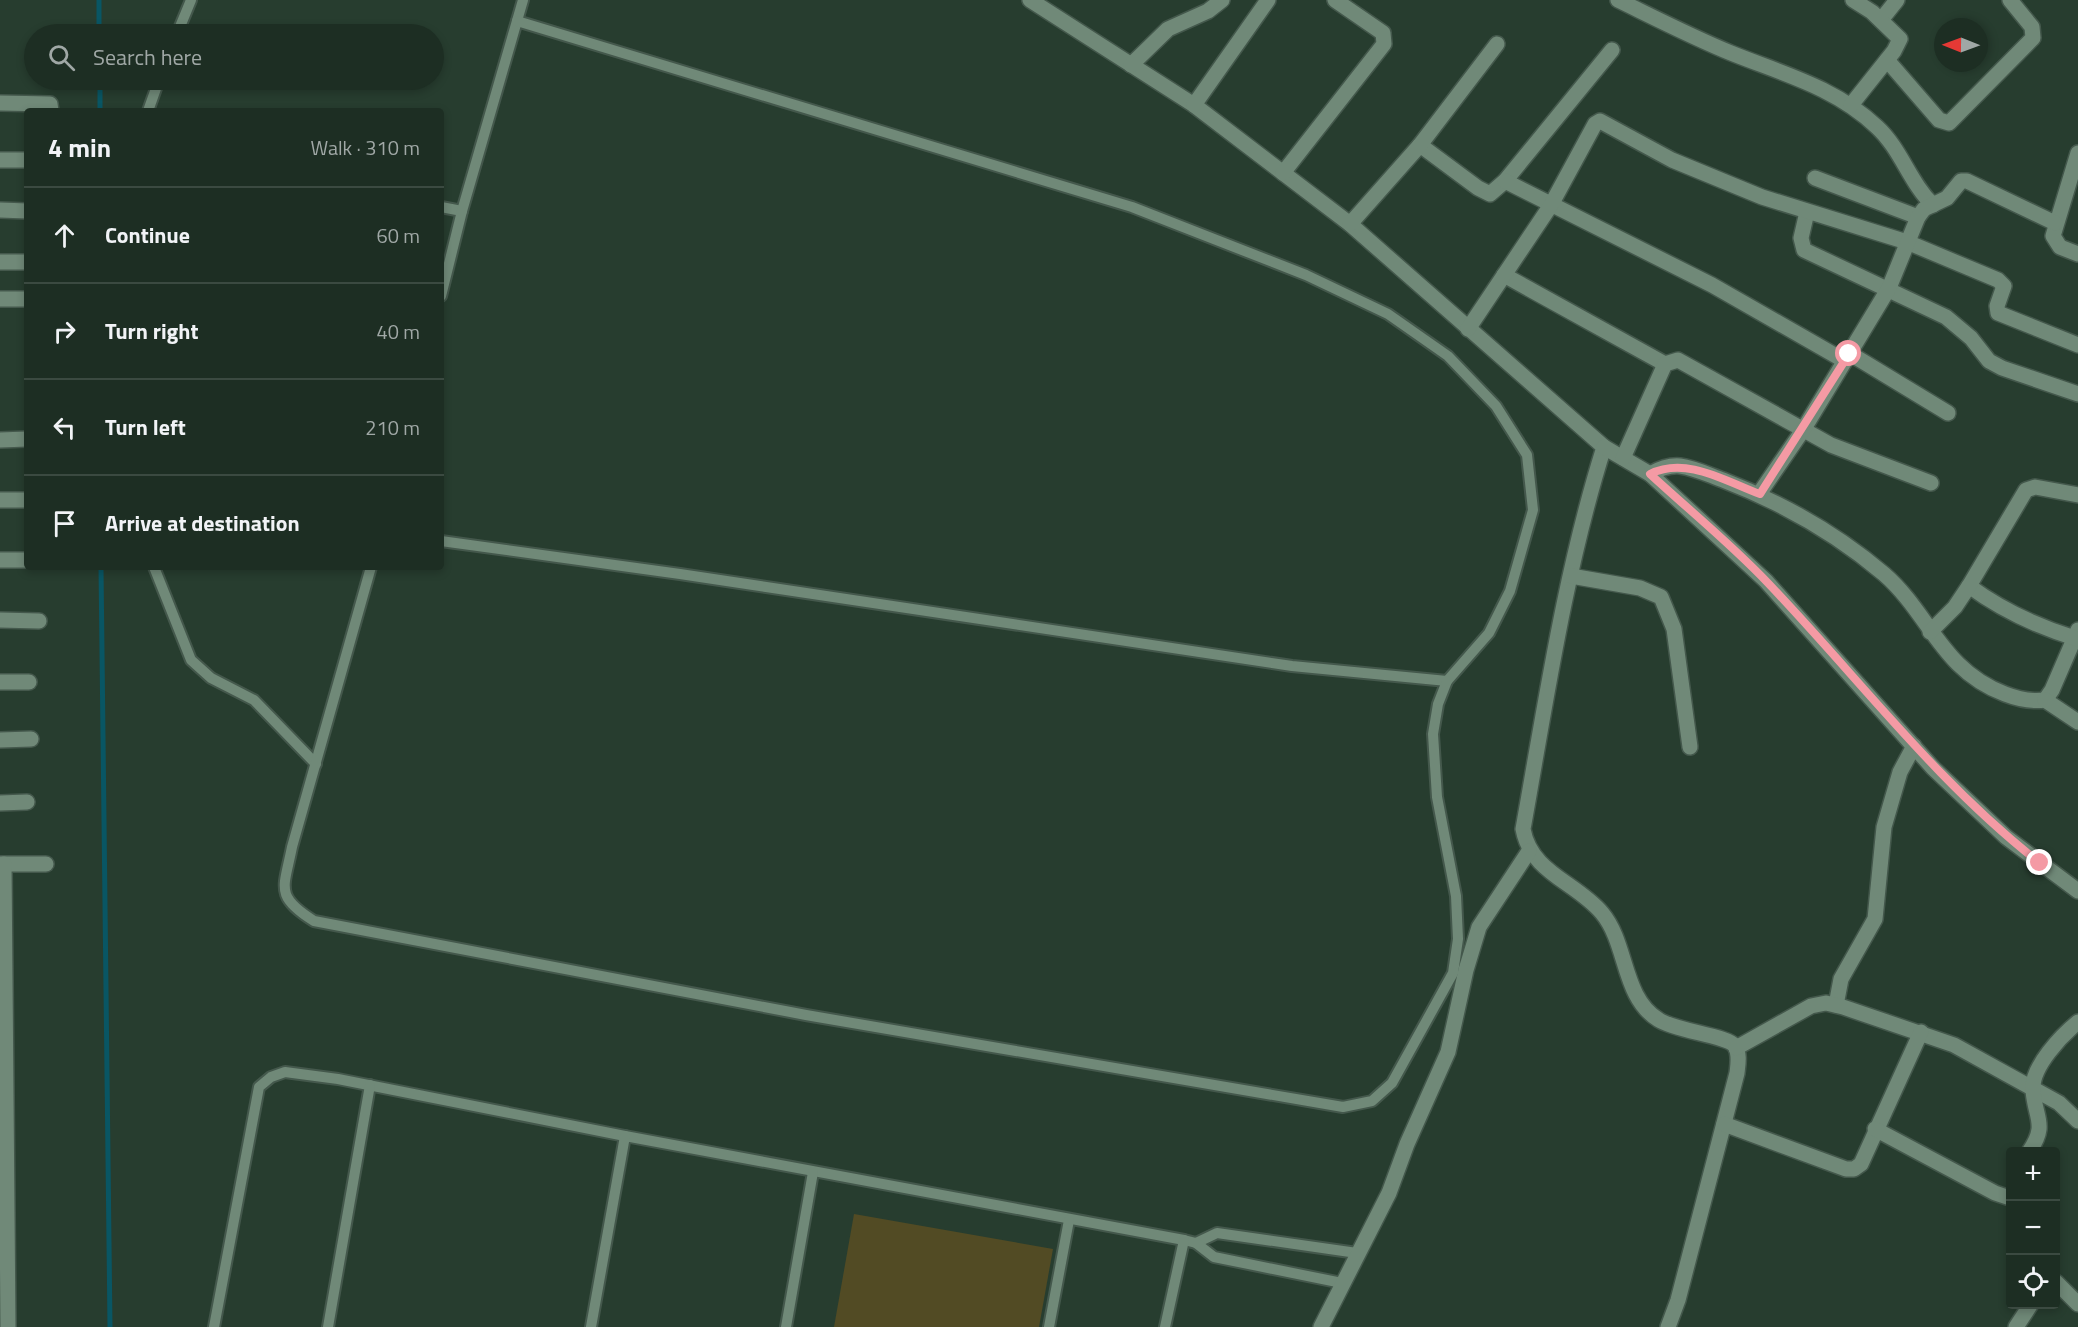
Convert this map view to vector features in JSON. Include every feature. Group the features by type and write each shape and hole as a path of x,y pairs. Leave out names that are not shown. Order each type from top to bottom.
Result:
{"street":[{"path":"1030,0 1194,105 1350,224 1604,447 1650,474 1766,581 1914,746 2006,837 2078,891"},
{"path":"1131,65 1168,29 1208,11 1221,0"},
{"path":"1194,105 1268,0"},
{"path":"1283,173 1384,44 1383,33 1335,0"},
{"path":"1618,0 1724,50 1822,88 1851,105 1879,128 1900,153 1923,195 1933,205"},
{"path":"1851,105 1887,60 1900,39 1881,20 1853,0"},
{"path":"1881,20 1897,0"},
{"path":"1887,60 1939,120 1949,123 2033,38 2032,27 2010,0"},
{"path":"1350,224 1420,145 1497,44"},
{"path":"1420,145 1490,194 1505,181 1612,50"},
{"path":"0,103 50,104 51,108"},
{"path":"1468,329 1551,205 1595,124 1600,121 1672,160 1808,212 1907,242 1998,280 2004,286 1996,306 1998,313 2078,345"},
{"path":"2078,153 2055,223 2053,236 2055,242 2078,254"},
{"path":"0,160 24,160"},
{"path":"1815,178 1869,196 1918,217"},
{"path":"1505,181 1712,285 1948,413"},
{"path":"1760,494 1803,430 1888,288 1918,217 1924,209 1947,198 1961,181 1967,181 2055,223"},
{"path":"0,210 24,211"},
{"path":"1808,212 1801,238 1804,250 1888,288 1958,326 1989,361 2002,368 2078,394"},
{"path":"0,262 24,262"},
{"path":"1504,275 1665,364"},
{"path":"0,299 24,299"},
{"path":"1623,458 1665,364 1671,360 1686,362 1831,445 1930,483"},
{"path":"0,440 24,440"},
{"path":"1604,447 1588,500 1571,576 1523,829 1529,851 1541,864 1586,897 1603,914 1618,939 1632,985 1642,1006 1674,1028 1730,1041 1737,1048 1737,1073 1678,1300 1668,1327"},
{"path":"1650,474 1663,468 1686,467 1760,494 1816,527 1885,575 1963,671 1987,687 2018,699 2045,700 2078,722"},
{"path":"1930,632 1955,607 2026,489 2035,487 2078,495"},
{"path":"0,500 24,500"},
{"path":"0,560 24,560"},
{"path":"1571,576 1640,588 1661,597 1674,629 1690,747"},
{"path":"1969,586 1995,605 2027,622 2077,636 2045,700"},
{"path":"0,620 39,621"},
{"path":"0,682 30,682"},
{"path":"0,740 32,739"},
{"path":"1836,1005 1841,979 1875,919 1884,827 1900,772 1914,746"},
{"path":"0,803 27,802"},
{"path":"1321,1327 1389,1192 1407,1144 1448,1052 1466,970 1479,927 1529,851"},
{"path":"8,1327 4,1278 2,864 46,864"},
{"path":"1737,1048 1811,1006 1826,1003 1836,1005 1954,1045 2059,1103 2078,1121"},
{"path":"2032,1147 2039,1137 2040,1128 2032,1087 2038,1070 2061,1036 2078,1022"},
{"path":"1724,1124 1846,1169 1854,1169 1861,1164 1921,1032"},
{"path":"1875,1129 1995,1194 2006,1197"},
{"path":"2060,1287 2078,1304"},
{"path":"2016,1327 2028,1309"}],"lane":[{"path":"181,24 191,0"},
{"path":"444,284 462,211 523,0"},
{"path":"370,570 292,847 284,888 292,907 314,921 806,1015 1343,1107 1372,1101 1392,1083 1453,973 1458,939 1456,896 1437,797 1433,744 1438,704 1447,681 1489,633 1505,602 1533,510 1527,455 1496,406 1448,356 1388,314 1316,280 1132,207 517,21"},
{"path":"149,108 155,90"},
{"path":"444,208 462,211"},
{"path":"444,541 704,577 1292,666 1447,681"},
{"path":"155,570 191,660 211,678 254,700 316,764"},
{"path":"214,1327 259,1087 271,1077 285,1072 370,1085 813,1172 1184,1240 1196,1243 1214,1257 1342,1283"},
{"path":"328,1327 370,1085"},
{"path":"591,1327 625,1136"},
{"path":"786,1327 813,1172"},
{"path":"1049,1327 1069,1220"},
{"path":"1196,1243 1217,1233 1357,1254"},
{"path":"1165,1327 1184,1240"}],"shaded area":[{"path":"854,1214 1053,1249 1039,1327 834,1327"}],"waterway":[{"path":"99,0 99,24"},
{"path":"100,90 100,108"},
{"path":"101,570 110,1327"}],"route":[{"path":"1849,354 1803,430 1760,494 1695,469 1678,466 1663,468 1650,474 1766,581 1933,768 2006,837 2040,863"}]}
